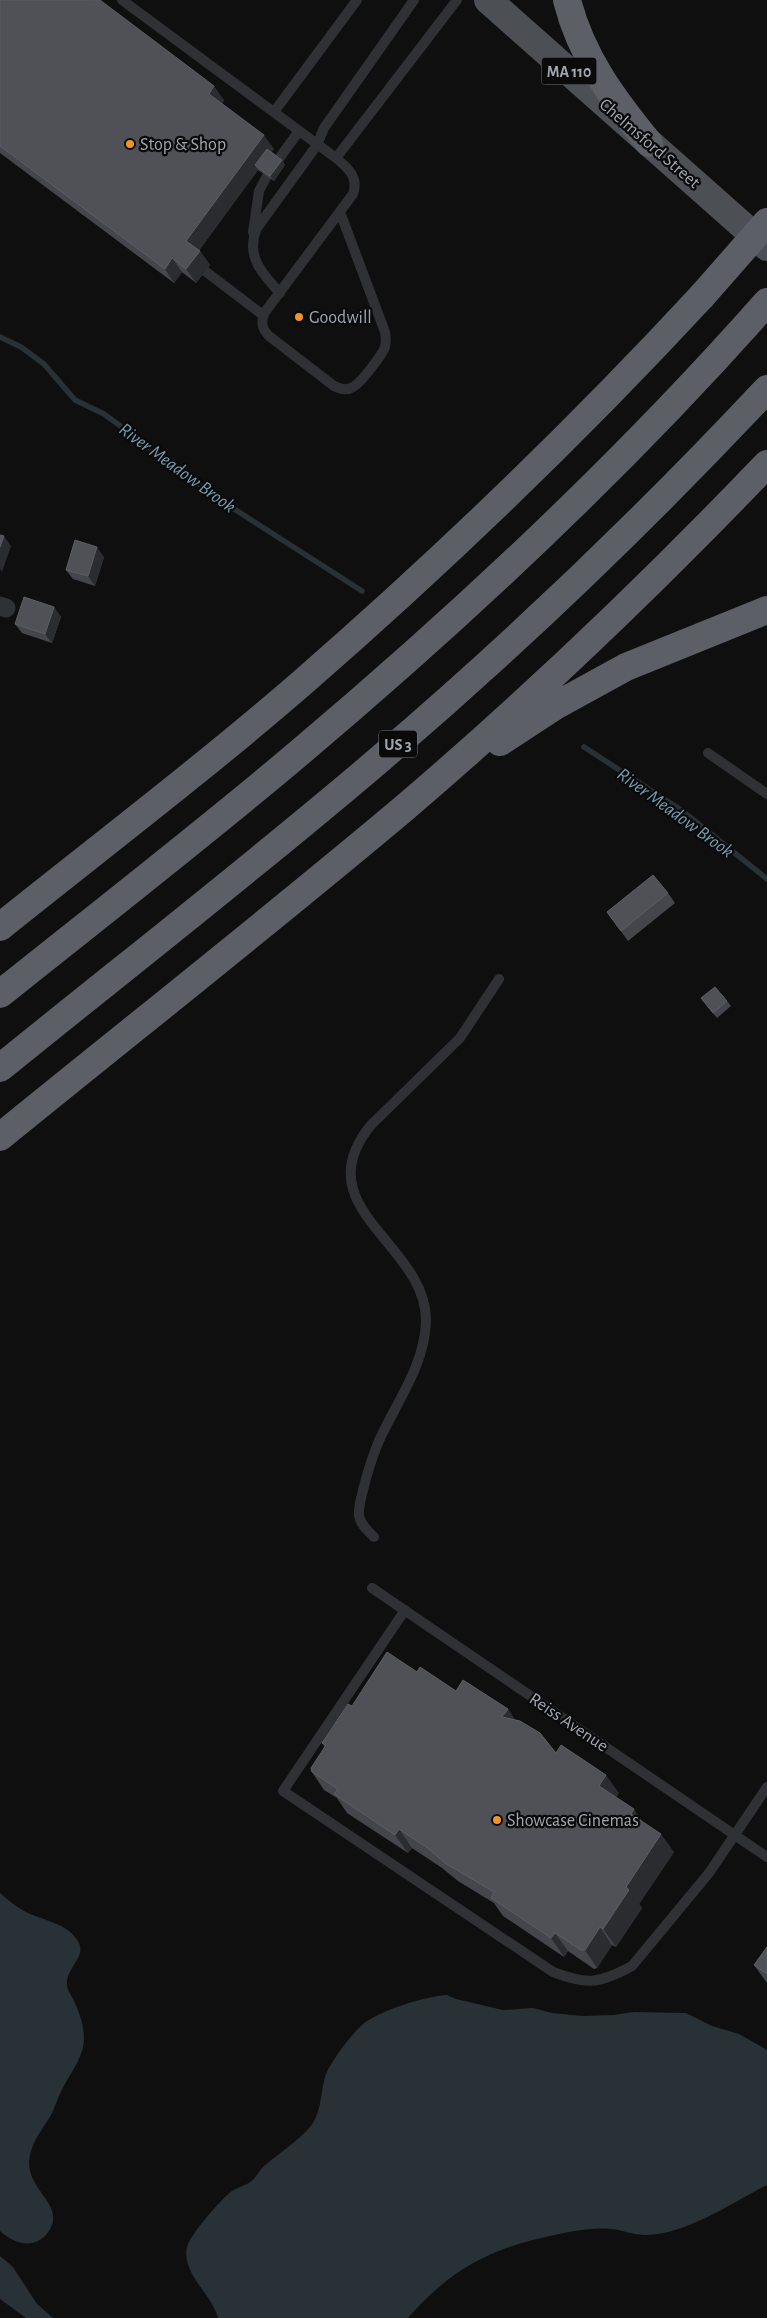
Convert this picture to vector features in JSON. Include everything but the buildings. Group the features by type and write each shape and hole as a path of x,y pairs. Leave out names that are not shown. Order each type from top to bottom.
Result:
{"highway":[{"path":"567,0 579,41 593,66 608,92 649,143"},
{"path":"0,927 249,728 397,598 550,455 702,296 767,222"},
{"path":"0,994 297,755 401,665 602,478 767,302"},
{"name":"US 3","path":"0,1068 329,803 439,708 586,574 767,388"},
{"path":"0,1137 402,809 532,694 618,614 767,464"},
{"path":"402,809 532,720 600,680 656,654 767,610"},
{"path":"0,914 86,858"},
{"path":"0,1158 136,1027"}],"main road":[{"name":"Chelmsford Street","path":"488,0 767,247"}],"lane":[{"path":"122,0 336,158 354,176 355,185 352,194 264,315 262,325 268,336 340,389 356,385 381,354 386,341 385,332 340,212"},
{"path":"274,112 357,0"},
{"path":"252,240 257,228 317,145 324,128 414,0"},
{"path":"336,158 457,0"},
{"path":"278,160 299,131"},
{"path":"267,176 259,191 252,240 258,267 264,277 280,293"},
{"path":"205,271 264,315"},
{"path":"708,753 767,794"},
{"path":"374,1537 364,1527 359,1516 367,1474 379,1442 414,1371 424,1340 426,1319 420,1294 410,1274 357,1201 349,1172 352,1154 359,1140 371,1125 460,1038 499,979"},
{"name":"Reiss Avenue","path":"372,1588 767,1857"},
{"path":"405,1610 283,1791 553,1972 576,1981 595,1982 615,1975 632,1966 709,1873 767,1787"}],"shaded area":[{"path":"0,1893 24,1911 62,1926 74,1936 80,1948 78,1959 67,1979 67,1985 81,2018 84,2034 83,2045 80,2057 32,2148 29,2162 31,2174 48,2202 52,2211 53,2221 44,2237 32,2243 12,2240 0,2231"},
{"path":"447,1995 456,1999 503,2010 533,2008 552,2013 583,2016 634,2012 686,2013 712,2026 739,2034 767,2050 767,2185 708,2217 660,2234 641,2235 611,2229 588,2229 528,2241 489,2255 455,2274 408,2318 218,2318 210,2300 188,2266 186,2257 189,2241 206,2218 227,2195 249,2183 264,2166 294,2143 310,2127 319,2109 323,2083 331,2064 352,2035 362,2025 379,2015 403,2005 427,1998"},
{"path":"0,2256 13,2267 37,2304 53,2318 26,2318 0,2299"}],"waterway":[{"name":"River Meadow Brook","path":"0,337 21,347 44,364 75,400 104,414 228,505 362,591"},
{"name":"River Meadow Brook","path":"584,747 681,810 767,879"}],"place":[{"name":"Stop & Shop","path":"130,144"},
{"name":"Goodwill","path":"299,317"},
{"name":"Showcase Cinemas","path":"497,1820"}]}
